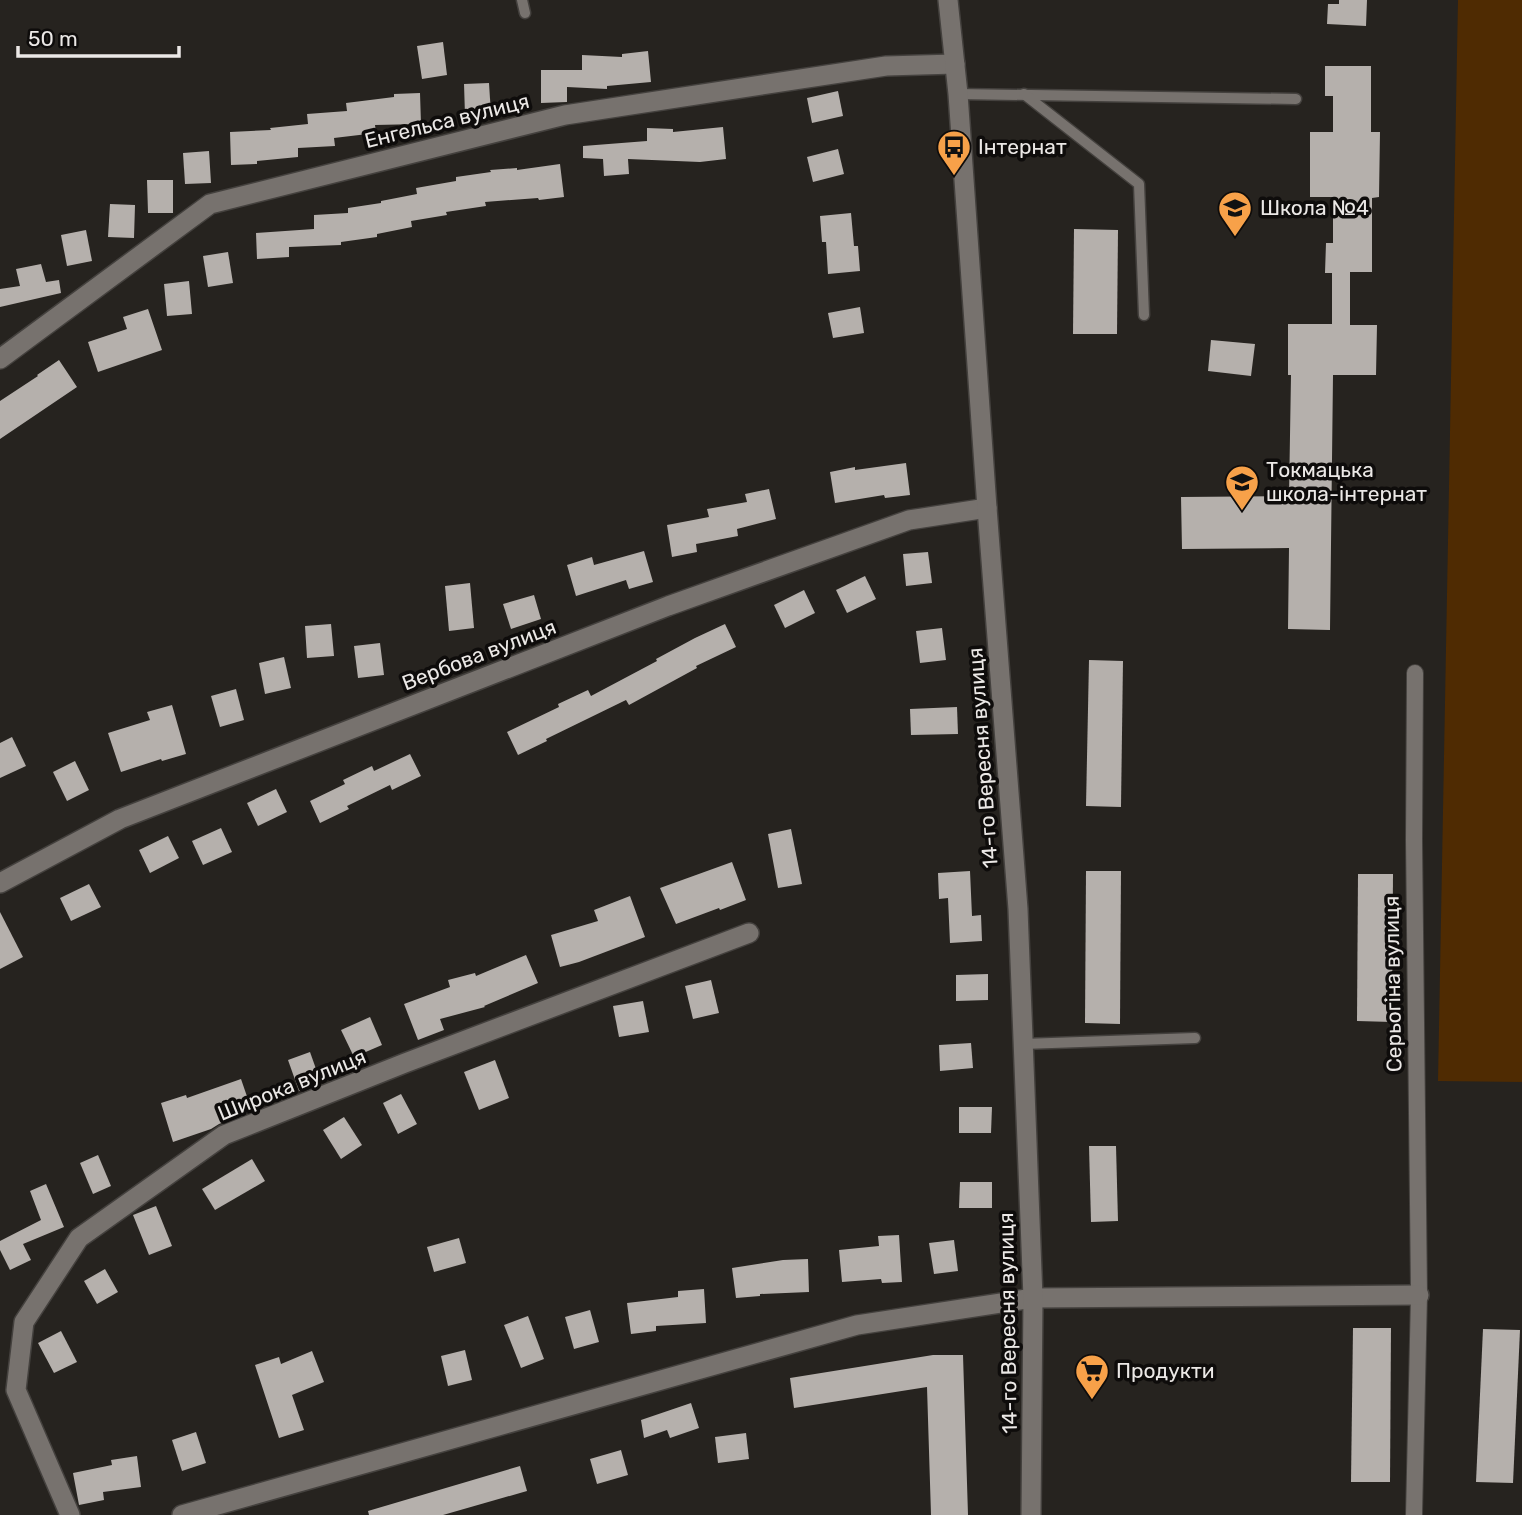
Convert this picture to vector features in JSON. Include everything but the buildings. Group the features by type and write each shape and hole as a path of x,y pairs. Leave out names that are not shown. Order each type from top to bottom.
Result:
{"street":[{"name":"14-го Вересня вулиця","path":"948,0 958,94 1018,909 1033,1298 1031,1515"},
{"name":"Енгельса вулиця","path":"0,359 210,204 565,115 886,66 955,64"},
{"name":"Вербова вулиця","path":"0,883 120,819 668,606 909,520 987,508"},
{"name":"Серьогіна вулиця","path":"1414,1515 1419,1295 1414,854 1415,673"},
{"name":"Широка вулиця","path":"69,1515 16,1390 24,1322 79,1238 224,1135 405,1063 749,933"},
{"path":"182,1515 857,1325 1033,1298 1419,1295"}],"lane":[{"path":"522,0 525,13"},
{"path":"958,94 1296,99"},
{"path":"1024,94 1139,184 1144,315"},
{"path":"1023,1044 1195,1038"}],"shaded area":[{"path":"1458,0 1522,0 1522,1082 1438,1081"}],"place":[{"name":"Інтернат","path":"954,177"},
{"name":"Школа №4","path":"1235,238"},
{"name":"Токмацька школа-інтернат","path":"1242,512"},
{"name":"Продукти","path":"1092,1401"}]}
